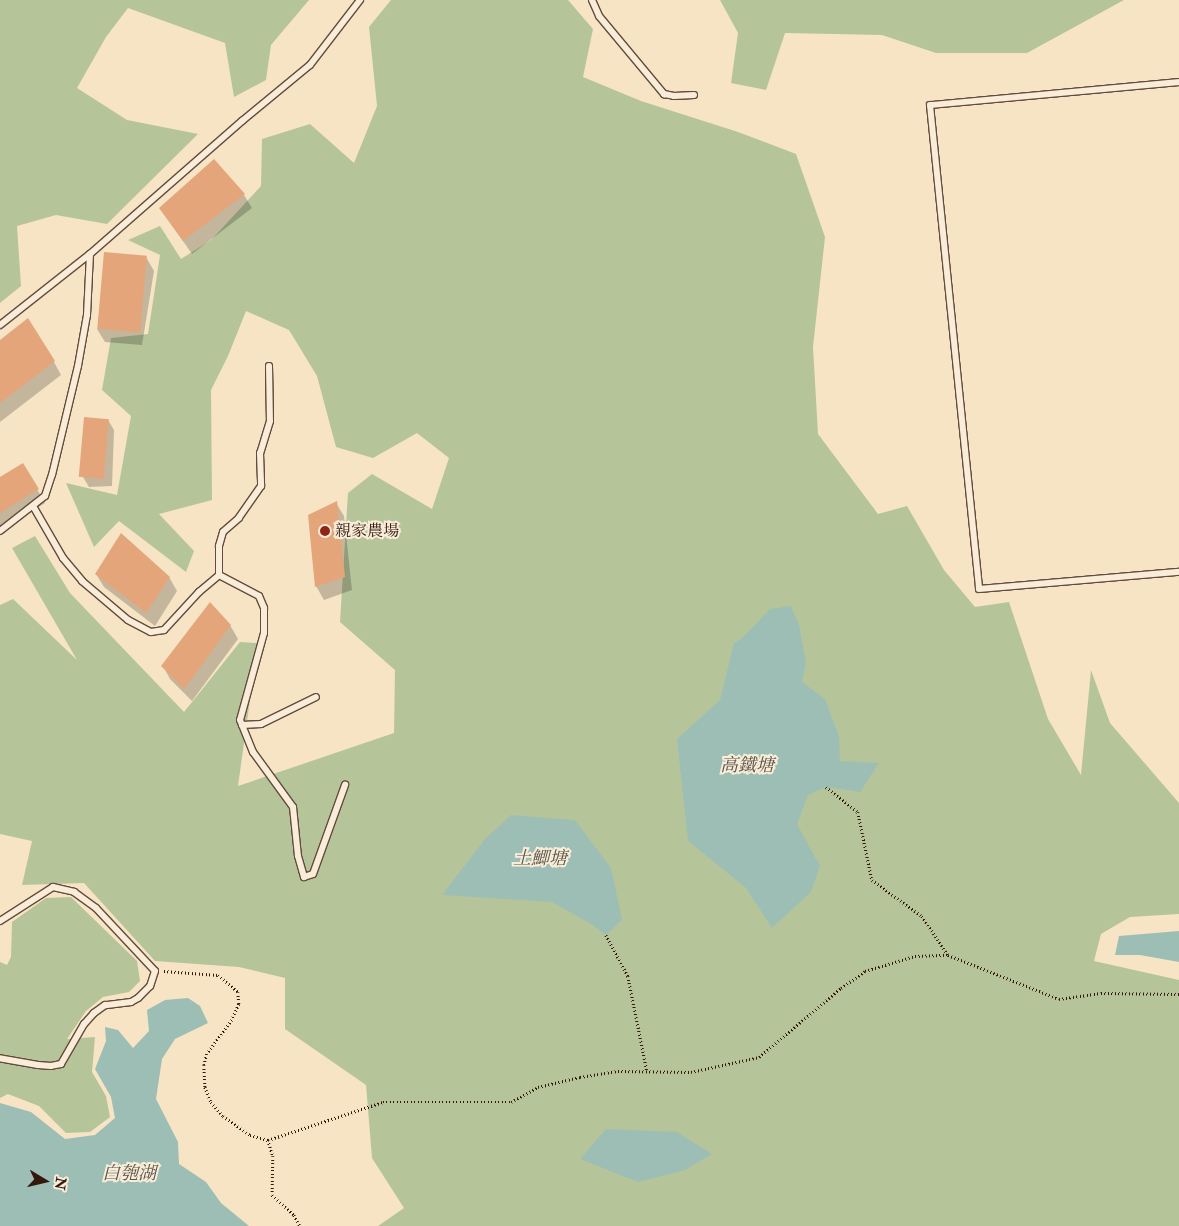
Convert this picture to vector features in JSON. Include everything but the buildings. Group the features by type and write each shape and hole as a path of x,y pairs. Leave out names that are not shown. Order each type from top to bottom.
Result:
{"lane":[{"path":"0,325 90,254 242,121 310,65 360,0"},
{"path":"592,0 599,16 664,94 674,96 694,95"},
{"path":"1179,82 930,105 979,589 1179,572"},
{"path":"0,531 45,496 52,475 78,366 87,315 90,254"},
{"path":"33,506 63,558 82,581 128,620 151,632 164,630 199,592 219,575 219,546 223,532 239,518 260,486 260,453 270,421 269,366"},
{"path":"219,575 259,596 264,608 264,634 240,720 253,752 293,806 298,856 304,877 313,874 345,785"},
{"path":"242,725 261,724 316,698"},
{"path":"0,921 53,887 74,892 96,908 155,971 150,986 138,998 131,1002 105,1005 94,1013 84,1024 60,1064 51,1066 0,1058"}],"path":[{"path":"826,787 858,812 872,880 922,916 948,955"},
{"path":"606,935 628,976 647,1071"},
{"path":"155,971 218,975 238,992 239,1004 232,1020 207,1054 204,1065 205,1087 211,1102 223,1116 250,1135 268,1140 383,1102 511,1102 538,1087 580,1077 618,1071 690,1072 758,1057 841,988 865,971 915,956 948,955 1059,999 1101,993 1179,994"},
{"path":"268,1140 273,1156 272,1195 294,1215 300,1226"}],"green space":[{"path":"0,0 309,0 271,45 266,80 234,97 225,43 128,8 106,37 77,88 127,120 198,134 107,224 56,215 17,226 21,286 0,303"},
{"path":"391,0 568,0 593,29 583,77 641,101 738,132 796,154 825,237 813,347 818,434 878,514 907,506 944,570 975,607 1009,602 1048,719 1081,775 1091,670 1110,723 1179,803 1179,914 1130,917 1101,934 1094,961 1179,980 1179,1226 378,1226 404,1208 372,1158 366,1085 285,1029 285,978 239,967 155,961 84,883 22,885 32,841 0,834 0,605 13,599 77,660 12,548 35,536 70,593 184,712 240,642 258,643 238,786 394,733 395,670 340,622 348,493 372,474 432,509 449,458 417,433 373,458 336,447 317,376 289,330 246,311 228,356 211,390 212,500 159,514 194,551 186,572 119,521 94,547 66,483 117,495 131,416 102,390 111,338 148,334 160,255 128,240 160,226 181,259 211,240 261,186 262,139 310,124 354,163 377,106 369,27"},
{"path":"720,0 1124,0 1027,53 936,53 882,35 785,33 766,90 731,83 738,33"},
{"path":"71,897 137,961 140,981 129,992 103,997 86,1011 67,1039 95,1037 92,1072 106,1096 110,1117 90,1132 66,1133 39,1106 8,1094 0,1098 0,962 7,965 11,957 12,922 46,898"}],"water":[{"name":"高鐵塘","path":"791,606 799,625 806,662 802,682 825,699 839,736 840,761 879,763 860,792 826,787 808,795 797,824 820,866 811,892 772,928 746,888 688,841 677,739 720,700 734,643 741,639 770,609"},
{"name":"土鯽塘","path":"511,815 575,820 611,868 622,920 606,935 591,924 552,902 442,895 485,839"},
{"path":"1179,931 1179,962 1140,955 1115,955 1119,936"},
{"name":"白匏湖","path":"188,998 200,1006 208,1023 175,1039 162,1059 156,1099 178,1142 179,1164 206,1182 221,1203 249,1226 0,1226 0,1103 31,1112 65,1139 95,1135 115,1118 111,1097 95,1069 106,1041 105,1027 118,1030 133,1048 149,1031 147,1010 165,1000"},
{"path":"606,1129 677,1132 712,1154 685,1170 638,1182 580,1159"}],"place":[{"name":"親家農場","path":"325,531"}]}
